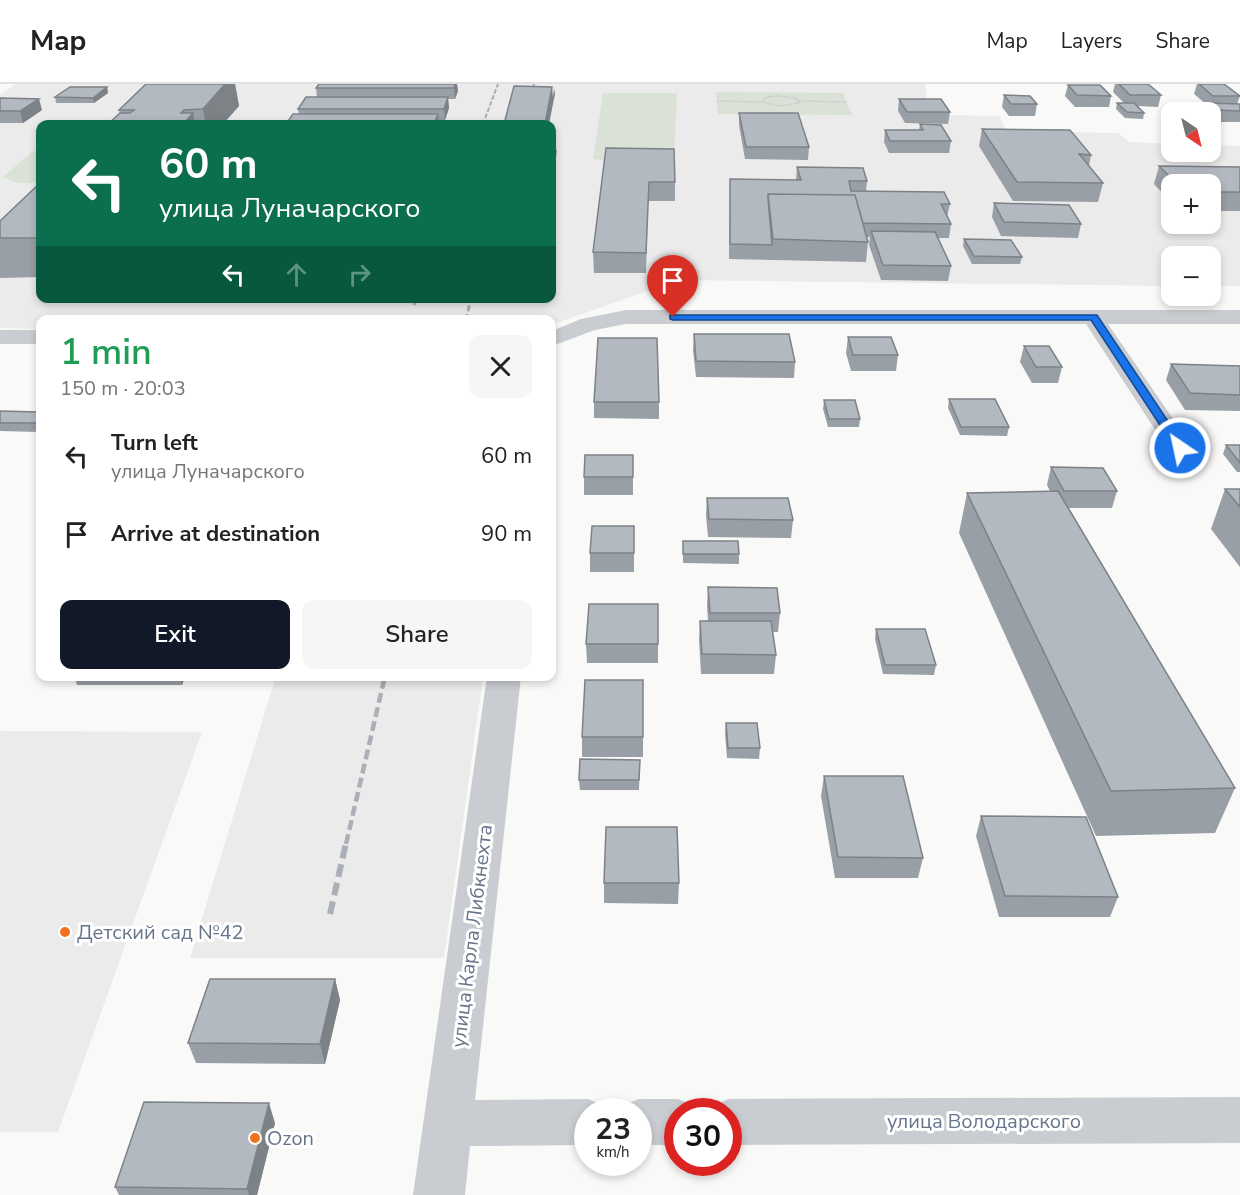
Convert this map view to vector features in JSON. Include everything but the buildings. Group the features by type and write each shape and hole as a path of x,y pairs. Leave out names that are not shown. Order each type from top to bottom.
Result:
{"street":[{"path":"556,337 589,324 626,317 1240,317"},
{"path":"1093,317 1180,448"},
{"path":"0,337 36,338"},
{"name":"улица Карла Либкнехта","path":"439,1195 503,681"},
{"name":"улица Володарского","path":"742,1122 1240,1120"},
{"path":"449,1123 574,1122"}],"path":[{"path":"762,102 767,97 778,96 799,101 847,102"},
{"path":"717,101 762,102 786,106 799,101"}],"shaded area":[{"path":"16,84 925,84 927,102 947,115 999,116 1007,131 1118,133 1130,142 1161,144 1161,162 1221,162 1221,145 1240,146 1240,286 1221,286 1221,246 1161,246 1161,286 678,280 556,324 556,315 36,315 36,329 0,328 0,94"},
{"path":"716,92 843,93 852,115 718,114"},
{"path":"603,93 677,93 674,160 619,162 593,159"},
{"path":"36,150 36,183 17,183 3,177"},
{"path":"274,681 482,681 444,958 190,958"},
{"name":"Детский сад №42","path":"0,731 202,732 58,1132 0,1132"}],"railway":[{"path":"484,120 498,84"},
{"path":"520,120 534,84"},
{"path":"467,315 470,303"},
{"path":"346,844 384,681"},
{"path":"330,914 346,843"}],"place":[{"name":"Детский сад №42","path":"65,932"},
{"name":"Ozon","path":"255,1138"}],"route":[{"path":"673,317 1093,317 1180,448"}]}
